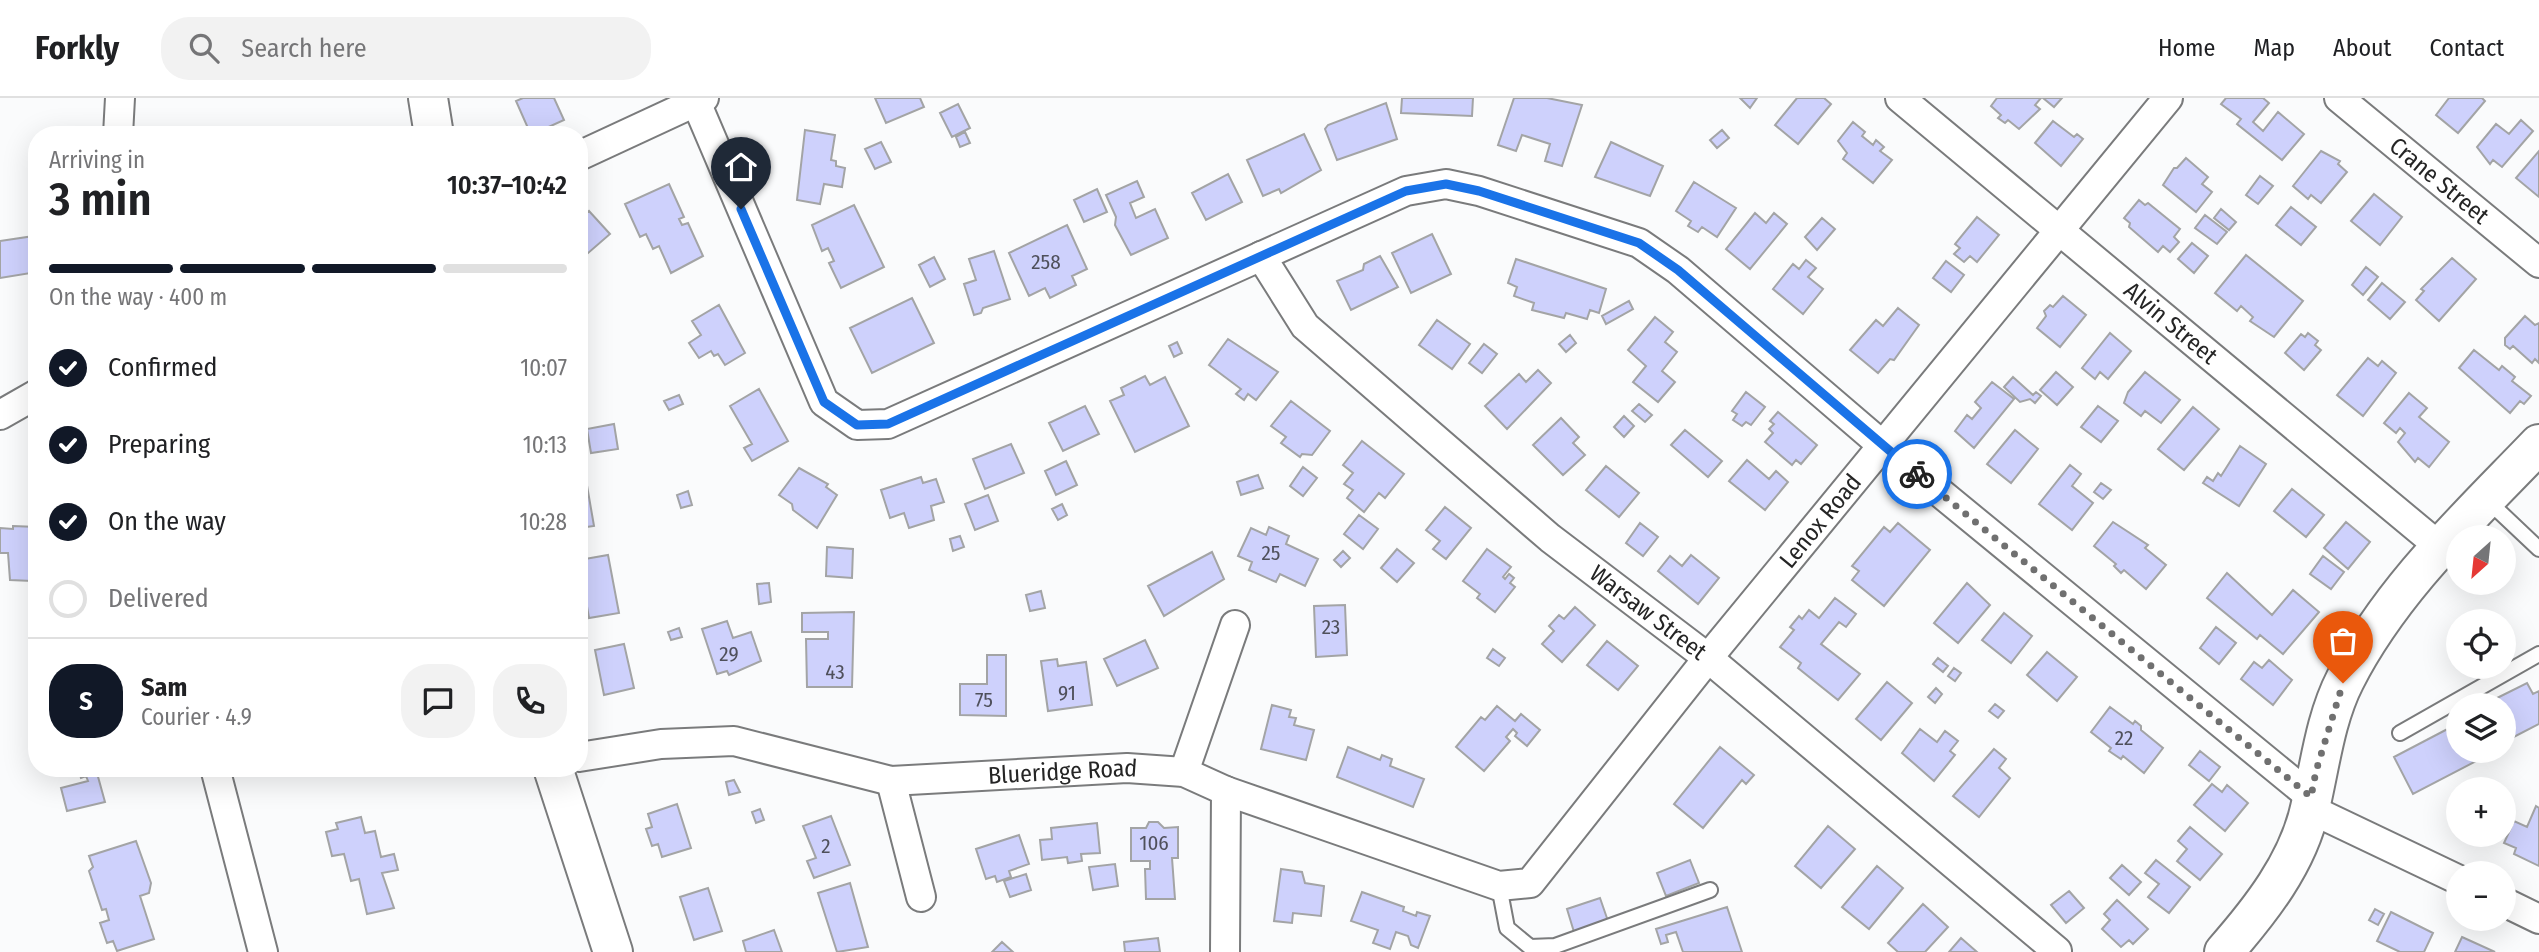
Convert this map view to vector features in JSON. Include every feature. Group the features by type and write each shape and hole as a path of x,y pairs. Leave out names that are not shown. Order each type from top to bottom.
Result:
{"street":[{"path":"118,126 120,98"},
{"path":"428,98 433,126"},
{"name":"Alvin Street","path":"1900,98 2440,547"},
{"name":"Lenox Road","path":"1530,883 1708,658 2168,98"},
{"name":"Crane Street","path":"2339,98 2539,263"},
{"path":"588,152 700,100 824,402 857,425 888,424 1406,191 1446,184 1479,191 1639,243 1678,270 1882,445 2311,803 2446,873"},
{"name":"Warsaw Street","path":"1261,256 1306,326 1550,538 1708,658 2057,951"},
{"path":"0,415 28,399"},
{"path":"2224,952 2252,920 2286,870 2311,803 2316,771 2343,683 2373,629 2440,547 2539,444"},
{"path":"1184,772 1235,625"},
{"name":"Blueridge Road","path":"588,756 661,744 734,741 891,781 1127,768 1184,772 1226,791 1499,886 1530,883"},
{"path":"217,777 263,952"},
{"path":"556,777 613,952"},
{"path":"891,781 921,897"},
{"path":"1225,952 1226,791"},
{"path":"2516,908 2539,919"}],"lane":[{"path":"2486,499 2539,549"},
{"path":"2400,733 2539,654"},
{"path":"1499,886 1507,928 1530,947 1555,946 1710,890"}],"building":[{"path":"523,98 554,98 564,120 551,126 527,126 516,101"},
{"path":"875,98 920,98 924,107 886,123"},
{"path":"1402,98 1473,98 1472,116 1401,113"},
{"path":"1514,98 1547,98 1582,105 1562,166 1545,161 1550,144 1522,135 1516,151 1498,145"},
{"path":"1740,98 1757,98 1750,108"},
{"path":"1797,98 1824,98 1831,104 1798,144 1775,125"},
{"path":"1997,98 2041,98 2035,105 2040,109 2019,129 2008,120 2005,123 1998,118 2001,115 1991,106"},
{"path":"2043,98 2062,98 2054,107"},
{"path":"2226,98 2263,98 2269,103 2253,122 2263,131 2278,112 2304,134 2282,160 2237,124 2241,119 2221,104"},
{"path":"2449,98 2482,98 2485,101 2458,133 2436,115"},
{"path":"1386,103 1397,139 1337,160 1325,129 1328,125"},
{"path":"958,104 970,128 952,137 940,113"},
{"path":"2521,120 2533,131 2502,167 2493,160 2490,164 2477,147 2496,124 2509,134"},
{"path":"2053,121 2074,137 2077,134 2083,139 2061,166 2035,143"},
{"path":"1853,122 1865,132 1862,136 1873,145 1876,140 1884,147 1880,151 1892,160 1873,183 1843,159 1847,153 1838,141"},
{"path":"805,130 835,135 831,160 836,161 836,166 845,168 842,187 824,184 820,204 797,200"},
{"path":"1722,130 1729,138 1717,148 1710,140"},
{"path":"965,132 970,143 960,147 956,137"},
{"path":"1304,134 1321,170 1281,193 1279,189 1263,196 1247,160"},
{"path":"881,142 891,162 875,169 865,149"},
{"path":"1611,142 1663,166 1650,196 1595,177"},
{"path":"2321,151 2340,161 2338,164 2347,172 2321,203 2311,195 2308,199 2293,186"},
{"path":"2539,151 2539,197 2516,178"},
{"path":"2186,158 2208,177 2202,184 2212,192 2196,212 2163,185 2174,168"},
{"path":"1228,174 1242,202 1206,220 1192,193"},
{"path":"2260,176 2273,186 2258,204 2246,195"},
{"path":"1137,181 1144,197 1130,203 1136,218 1155,209 1168,238 1131,255 1115,225 1116,217 1106,195"},
{"path":"1694,182 1736,208 1717,237 1702,227 1698,232 1688,226 1691,221 1676,211"},
{"path":"669,184 684,217 679,219 682,225 688,223 703,256 671,273 659,246 653,249 646,234 640,237 625,204"},
{"path":"1097,189 1107,212 1084,222 1074,200"},
{"path":"2374,194 2402,217 2380,245 2351,221"},
{"path":"2139,200 2145,205 2148,203 2180,229 2174,237 2179,242 2170,252 2163,246 2158,252 2129,227 2130,223 2124,218"},
{"path":"854,205 884,267 841,288 829,263 834,261 828,248 822,251 812,225"},
{"path":"2291,207 2316,227 2301,245 2276,225"},
{"path":"2221,209 2236,222 2229,230 2214,218"},
{"path":"588,212 610,234 588,253"},
{"path":"1755,213 1766,223 1774,213 1787,224 1750,269 1726,249"},
{"path":"2205,215 2227,232 2217,244 2195,228"},
{"path":"1977,217 1999,235 1977,262 1970,256 1964,262 1954,254 1960,248 1955,244"},
{"path":"1822,218 1835,229 1817,250 1805,237"},
{"path":"1067,225 1087,269 1072,276 1076,285 1050,298 1045,288 1029,296 1009,253"},
{"path":"1432,234 1451,274 1411,293 1392,253"},
{"path":"28,237 28,273 0,278 0,241"},
{"path":"2192,243 2208,256 2194,273 2178,259"},
{"path":"994,251 1010,299 983,308 981,313 974,315 964,284 976,280 969,259"},
{"path":"2246,255 2303,301 2274,337 2250,321 2253,317 2241,306 2237,311 2215,293"},
{"path":"1380,256 1398,287 1351,310 1337,281 1363,270 1364,264"},
{"path":"934,257 945,279 930,287 919,265"},
{"path":"2452,258 2476,279 2439,321 2416,300 2424,291 2421,289"},
{"path":"1516,259 1606,289 1599,313 1590,310 1587,319 1566,313 1564,318 1532,310 1534,303 1514,296 1517,287 1508,283"},
{"path":"1806,260 1816,268 1808,277 1823,289 1803,314 1773,289 1793,264 1799,269"},
{"path":"1946,261 1964,275 1951,292 1933,278"},
{"path":"2366,267 2378,277 2363,295 2352,285"},
{"path":"2382,283 2405,302 2390,319 2368,300"},
{"path":"2063,296 2086,315 2060,347 2037,328 2046,316 2044,311 2050,305 2053,307"},
{"path":"912,298 934,343 872,373 850,328"},
{"path":"1629,301 1633,309 1606,324 1602,316"},
{"path":"719,305 745,353 725,365 718,354 714,356 711,351 699,358 689,343 701,335 692,321"},
{"path":"1898,308 1919,325 1894,360 1890,359 1878,373 1850,350 1876,320 1883,326"},
{"path":"2525,316 2535,325 2539,323 2539,363 2535,359 2532,363 2513,346 2510,349 2505,345 2505,338"},
{"path":"1655,317 1673,332 1665,342 1677,352 1662,371 1675,382 1658,402 1633,382 1646,366 1628,350"},
{"path":"1437,320 1470,344 1452,369 1419,345"},
{"path":"2110,333 2131,351 2108,379 2100,372 2095,379 2082,368"},
{"path":"2308,333 2318,341 2315,345 2321,350 2304,370 2285,353 2301,334 2305,337"},
{"path":"1570,335 1576,343 1566,352 1559,344"},
{"path":"1228,339 1278,372 1256,400 1248,394 1244,400 1236,394 1241,389 1209,365"},
{"path":"1177,342 1182,353 1174,357 1169,346"},
{"path":"1484,344 1497,354 1482,373 1469,363"},
{"path":"2474,350 2499,370 2502,366 2515,377 2512,381 2531,396 2524,404 2520,401 2510,413 2459,368"},
{"path":"2368,358 2378,366 2382,361 2396,373 2363,416 2337,395"},
{"path":"1538,370 1551,383 1507,429 1485,406 1519,374 1526,382"},
{"path":"2056,372 2073,387 2057,405 2040,390"},
{"path":"2145,372 2180,400 2161,423 2145,411 2141,416 2124,403 2128,392"},
{"path":"1145,376 1150,385 1165,377 1189,426 1135,452 1110,401 1124,395 1121,388"},
{"path":"2013,377 2033,395 2036,392 2041,396 2035,403 2030,399 2020,402 2004,387"},
{"path":"1992,382 2014,399 1974,448 1955,431 1967,415 1972,419 1981,408 1975,402"},
{"path":"759,389 788,441 752,461 744,448 752,444 730,406"},
{"path":"1746,392 1765,407 1751,425 1746,422 1742,426 1733,420 1737,414 1732,411"},
{"path":"2409,393 2427,408 2419,417 2449,442 2429,467 2418,458 2415,462 2398,442 2405,433 2400,428 2396,433 2384,423"},
{"path":"679,395 683,404 669,410 664,401"},
{"path":"1291,401 1330,431 1312,455 1302,454 1300,457 1281,443 1286,437 1271,426"},
{"path":"1639,404 1652,415 1645,422 1632,411"},
{"path":"1085,406 1099,434 1063,451 1049,423"},
{"path":"2098,406 2118,421 2101,442 2081,427"},
{"path":"2193,407 2219,429 2184,470 2158,449"},
{"path":"1778,412 1817,445 1801,464 1796,460 1792,465 1765,442 1773,433 1769,429 1774,424 1770,421"},
{"path":"1624,416 1634,426 1624,437 1614,427"},
{"path":"1561,418 1579,437 1573,443 1585,455 1563,475 1533,445"},
{"path":"614,424 618,449 591,453 588,429"},
{"path":"1685,430 1722,461 1708,477 1671,445"},
{"path":"2015,430 2038,449 2011,483 1987,464"},
{"path":"1362,441 1404,474 1385,498 1379,493 1364,512 1347,498 1353,490 1344,484 1353,473 1343,465"},
{"path":"1011,444 1024,473 985,489 973,459"},
{"path":"2240,446 2266,464 2239,506 2203,483 2207,477 2213,481 2218,473 2221,476"},
{"path":"1747,460 1769,479 1776,471 1788,482 1765,510 1729,481"},
{"path":"1066,461 1077,485 1056,495 1045,471"},
{"path":"2070,465 2081,474 2072,486 2093,503 2072,530 2039,504"},
{"path":"1606,466 1639,493 1619,517 1586,490"},
{"path":"1303,467 1317,478 1303,496 1290,486"},
{"path":"799,468 828,484 826,487 837,495 817,528 793,510 792,504 779,495"},
{"path":"1258,475 1263,488 1241,495 1237,482"},
{"path":"921,477 923,483 936,479 944,502 931,506 934,520 909,528 904,513 890,518 881,490"},
{"path":"2101,483 2111,490 2103,499 2094,492"},
{"path":"2292,489 2324,515 2306,537 2274,511"},
{"path":"588,491 594,526 588,527"},
{"path":"688,491 692,505 681,508 677,495"},
{"path":"988,495 998,521 975,530 965,504"},
{"path":"1062,504 1067,515 1058,520 1052,509"},
{"path":"1445,507 1471,528 1446,559 1433,549 1440,541 1426,530"},
{"path":"1359,515 1378,529 1363,549 1344,534"},
{"path":"2113,522 2148,545 2145,548 2166,565 2146,589 2124,570 2121,573 2114,566 2116,564 2094,546"},
{"path":"2346,522 2370,542 2348,569 2324,548"},
{"path":"1640,523 1658,537 1643,556 1626,543"},
{"path":"1898,523 1930,550 1884,606 1852,580 1859,571 1852,566 1884,527 1890,532"},
{"path":"13,526 28,527 28,581 10,580 8,553 0,553 0,528 13,529"},
{"path":"1269,527 1289,536 1286,544 1318,559 1305,586 1280,574 1276,582 1249,570 1252,562 1238,556 1251,528 1266,535"},
{"path":"960,536 964,547 953,551 950,539"},
{"path":"827,547 853,549 852,578 826,576"},
{"path":"1397,549 1414,563 1397,582 1381,568"},
{"path":"1487,549 1511,567 1503,577 1505,579 1509,574 1514,578 1510,583 1515,587 1495,612 1477,598 1480,594 1463,581"},
{"path":"1343,551 1350,558 1341,567 1334,560"},
{"path":"1212,552 1224,579 1164,616 1148,586"},
{"path":"608,555 619,613 589,618 588,558"},
{"path":"1691,555 1719,578 1698,604 1658,571 1670,556 1682,566"},
{"path":"2323,556 2344,572 2331,589 2310,574"},
{"path":"2227,573 2272,615 2293,590 2319,612 2283,654 2260,635 2257,639 2207,598"},
{"path":"769,583 771,602 759,604 757,584"},
{"path":"1967,583 1990,605 1958,643 1934,623"},
{"path":"1041,591 1045,608 1030,611 1026,595"},
{"path":"1835,598 1856,614 1846,627 1839,622 1821,644 1860,674 1838,700 1798,668 1801,663 1780,647 1794,630 1790,627 1799,616 1802,619 1809,610 1819,618"},
{"path":"1345,605 1347,655 1316,657 1314,606"},
{"path":"1575,607 1595,625 1562,662 1542,644 1554,631 1549,626 1559,615 1564,619"},
{"path":"854,612 852,687 807,687 806,639 828,639 828,632 802,632 802,613"},
{"path":"2004,613 2032,636 2011,663 1982,640"},
{"path":"727,621 733,638 751,632 761,661 729,675 727,671 717,674 702,629"},
{"path":"2216,627 2236,643 2219,664 2200,648"},
{"path":"679,628 682,637 671,640 668,632"},
{"path":"1145,640 1158,668 1117,686 1104,659"},
{"path":"1607,641 1638,666 1618,690 1587,665"},
{"path":"624,644 634,688 604,695 595,650"},
{"path":"1493,649 1505,658 1499,666 1487,658"},
{"path":"2047,652 2077,677 2057,701 2027,675"},
{"path":"987,655 1006,655 1006,716 960,715 960,684 987,684"},
{"path":"1938,658 1948,666 1943,672 1933,664"},
{"path":"1057,659 1058,666 1086,662 1092,705 1048,711 1041,661"},
{"path":"2269,660 2292,680 2273,705 2241,679 2254,662 2262,668"},
{"path":"1954,668 1961,673 1955,681 1948,676"},
{"path":"1887,682 1912,703 1881,740 1856,719"},
{"path":"2527,683 2533,694 2539,691 2539,724 2516,736 2516,693 2507,693"},
{"path":"1936,688 1942,694 1935,703 1928,697"},
{"path":"1995,704 2004,711 1998,718 1989,711"},
{"path":"1272,705 1291,710 1289,717 1296,718 1294,725 1314,730 1306,760 1261,749"},
{"path":"1497,706 1515,721 1521,714 1540,730 1527,746 1515,736 1517,733 1513,729 1506,737 1510,741 1484,771 1456,747 1481,717 1485,720"},
{"path":"2110,707 2133,724 2135,721 2141,726 2141,730 2163,748 2144,773 2123,756 2121,759 2109,751 2111,748 2091,732"},
{"path":"1920,729 1937,742 1945,731 1958,741 1950,751 1955,755 1934,781 1902,753"},
{"path":"2446,730 2446,763 2472,763 2413,794 2394,757"},
{"path":"1348,747 1380,760 1382,755 1392,759 1390,766 1424,779 1413,807 1337,777"},
{"path":"1720,747 1754,775 1746,784 1742,780 1703,828 1674,804"},
{"path":"1994,749 2006,759 1999,768 2010,778 1979,817 1953,796"},
{"path":"2200,751 2220,767 2209,781 2189,765"},
{"path":"86,777 98,777 105,802 67,811 61,788 88,781"},
{"path":"734,780 740,792 729,795 726,782"},
{"path":"2212,784 2222,792 2227,785 2248,803 2225,831 2194,805"},
{"path":"677,804 691,848 662,857 658,844 652,846 646,829 652,827 648,814"},
{"path":"2536,806 2539,808 2539,866 2514,854 2516,822 2527,827"},
{"path":"760,809 764,820 756,823 752,812"},
{"path":"831,816 850,865 814,878 807,861 816,858 803,826"},
{"path":"361,817 365,833 375,831 381,857 394,854 398,870 382,873 394,908 367,914 359,879 351,881 344,854 332,856 326,832 338,829 336,823"},
{"path":"1149,822 1158,822 1164,828 1178,827 1178,858 1172,858 1175,899 1146,899 1145,869 1150,869 1150,861 1131,861 1131,828 1146,828"},
{"path":"1097,823 1100,853 1081,854 1082,861 1068,863 1067,857 1042,860 1040,840 1052,839 1051,828"},
{"path":"1828,826 1855,849 1821,888 1795,866"},
{"path":"2190,827 2222,854 2200,880 2177,861 2187,849 2178,841"},
{"path":"1019,835 1029,864 1009,871 1011,877 997,882 995,876 986,879 976,849"},
{"path":"136,841 151,883 149,893 140,896 154,939 117,951 113,941 107,943 100,923 109,920 106,909 102,910 89,871 93,867 89,856"},
{"path":"1690,860 1699,883 1666,896 1657,873"},
{"path":"2156,860 2190,887 2169,913 2148,897 2159,884 2145,873"},
{"path":"1115,864 1118,886 1093,890 1089,867"},
{"path":"2122,865 2141,882 2129,895 2110,878"},
{"path":"1877,866 1903,888 1869,929 1842,907"},
{"path":"1281,869 1302,872 1305,883 1324,886 1321,916 1293,913 1292,923 1274,921"},
{"path":"1026,874 1031,890 1010,897 1004,881"},
{"path":"850,883 868,947 837,952 818,893"},
{"path":"708,888 722,931 694,940 680,897"},
{"path":"2069,891 2084,908 2066,923 2051,905"},
{"path":"1362,892 1404,907 1403,911 1416,916 1417,912 1430,916 1418,948 1411,945 1408,936 1396,932 1390,949 1373,943 1378,930 1351,921"},
{"path":"1600,898 1608,921 1574,932 1567,909"},
{"path":"2117,900 2148,929 2133,944 2129,940 2121,947 2102,929 2110,920 2104,914"},
{"path":"1923,904 1948,927 1925,952 1898,952 1888,943"},
{"path":"1727,907 1742,952 1683,952 1676,932 1666,935 1668,942 1661,944 1656,929"},
{"path":"2375,909 2384,914 2378,925 2369,920"},
{"path":"2391,912 2433,933 2424,952 2400,952 2377,941"},
{"path":"774,930 782,952 746,952 743,941"},
{"path":"2462,937 2495,952 2455,952"},
{"path":"1158,938 1160,952 1125,952 1124,942"},
{"path":"1961,938 1977,952 1949,952"},
{"path":"1002,942 1013,952 992,952"}],"way so far":[{"path":"1917,474 2311,797 2316,771 2343,683"}],"route":[{"path":"741,209 824,402 857,425 888,424 1406,191 1446,184 1479,191 1639,243 1678,270 1917,474"}]}
